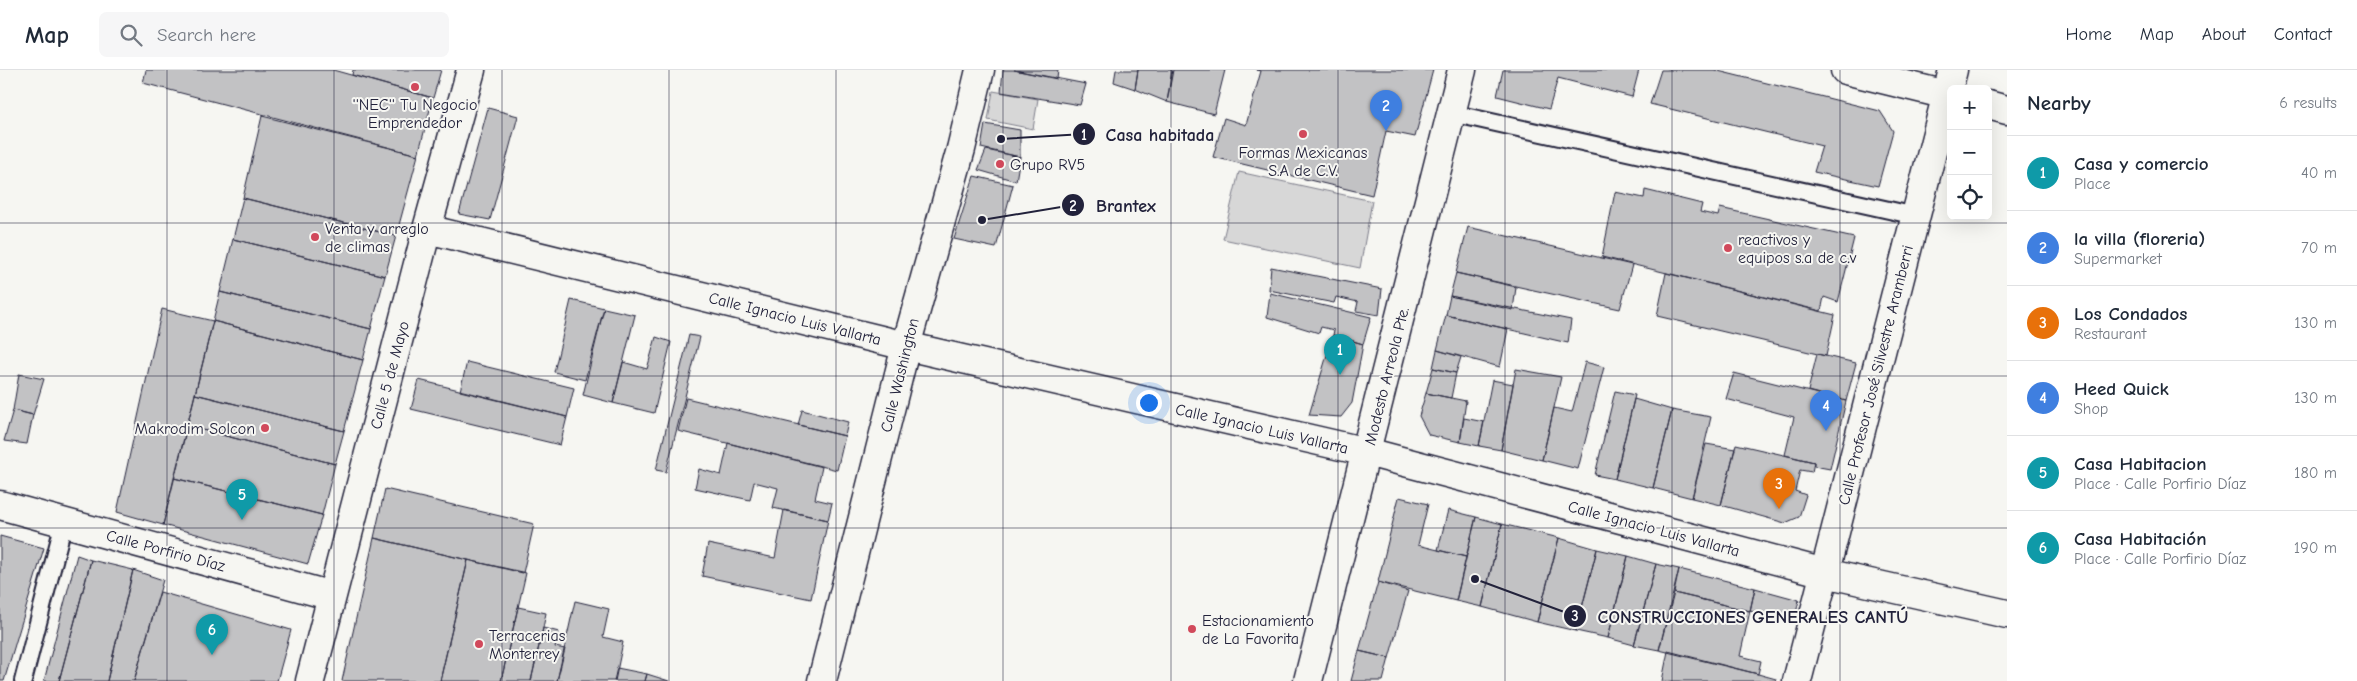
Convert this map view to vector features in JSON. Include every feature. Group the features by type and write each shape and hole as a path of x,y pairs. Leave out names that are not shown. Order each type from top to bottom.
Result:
{"street":[{"name":"Calle 5 de Mayo","path":"310,681 427,229 471,70"},
{"name":"Calle Washington","path":"822,681 906,346 961,149 980,70"},
{"name":"Modesto Arreola Pte.","path":"1308,681 1462,70"},
{"path":"1845,70 1947,87"},
{"name":"Calle Profesor José Silvestre Aramberri","path":"1797,681 1947,98"},
{"path":"1992,106 2007,110"},
{"name":"Calle Ignacio Luis Vallarta","path":"427,229 906,346 1367,452 1825,573 2007,614"},
{"name":"Calle Porfirio Díaz","path":"0,505 332,596"}],"lane":[{"path":"1451,113 1916,216"},
{"path":"23,681 64,522"}],"shaded area":[{"path":"993,91 1038,99 1033,129 988,120"},
{"path":"1239,172 1372,201 1360,268 1223,239"}],"building":[{"path":"146,70 333,70 433,98 418,155 143,83"},
{"name":"''NEC'' Tu Negocio Emprendedor","path":"353,70 441,70 433,98 352,75"},
{"path":"1003,70 1014,70 1086,84 1080,105 1001,92"},
{"path":"1014,70 1058,70 1057,79"},
{"path":"1116,70 1138,70 1135,89 1114,82"},
{"path":"1138,70 1172,70 1167,102 1135,89"},
{"path":"1173,70 1225,70 1214,114 1167,102"},
{"name":"Formas Mexicanas S.A de C.V.","path":"1256,70 1433,70 1415,137 1386,131 1372,195 1213,157 1224,118 1246,125 1261,71"},
{"path":"1503,70 1639,70 1632,97 1558,78 1549,109 1497,96"},
{"path":"1661,70 1714,70 1880,111 1893,131 1878,186 1814,172 1822,146 1650,104"},
{"path":"488,108 518,116 490,220 459,214"},
{"path":"262,116 418,155 396,236 243,198"},
{"path":"985,124 1020,130 1020,157 981,148"},
{"name":"Grupo RV5","path":"986,150 1020,157 1016,181 978,170"},
{"path":"974,176 1013,185 996,248 954,239"},
{"name":"reactivos y equipos s.a de c.v","path":"1645,190 1702,204 1700,212 1718,216 1720,208 1854,238 1838,302 1824,297 1821,311 1602,257 1615,192 1644,198"},
{"name":"Venta y arreglo de climas","path":"243,198 396,236 385,276 233,239"},
{"path":"1468,227 1632,265 1620,309 1456,273"},
{"path":"233,239 385,276 371,329 220,292"},
{"path":"1271,267 1382,289 1379,315 1356,311 1358,302 1336,297 1334,303 1269,290"},
{"path":"1456,273 1516,287 1513,310 1450,296"},
{"path":"1666,273 1835,315 1826,356 1657,316"},
{"path":"220,292 371,329 363,360 213,321"},
{"path":"1270,293 1371,317 1363,344 1333,335 1334,330 1321,327 1319,333 1267,317"},
{"path":"1450,296 1571,320 1568,343 1446,315"},
{"path":"571,300 604,308 585,380 554,372"},
{"path":"604,308 635,315 613,403 583,395"},
{"path":"162,309 213,321 163,525 117,512"},
{"path":"1446,315 1508,329 1500,367 1437,350"},
{"path":"213,321 363,360 344,431 195,394"},
{"path":"689,335 700,337 666,472 656,470"},
{"path":"1333,335 1363,344 1352,403 1341,417 1309,415"},
{"path":"656,337 671,342 654,413 613,403 623,362 647,369"},
{"path":"1437,350 1461,357 1456,373 1433,368"},
{"path":"1817,354 1856,363 1846,401 1808,391"},
{"path":"467,362 574,388 567,417 460,391"},
{"path":"1585,362 1604,367 1578,469 1542,460 1554,408 1572,412"},
{"path":"1433,368 1456,373 1451,398 1426,393"},
{"path":"1516,369 1561,377 1542,460 1501,450"},
{"path":"1734,373 1846,401 1830,469 1814,466 1814,462 1785,455 1794,417 1726,399"},
{"path":"19,374 44,379 33,415 13,410"},
{"path":"419,380 567,417 560,445 411,409"},
{"path":"1492,380 1513,384 1501,450 1479,446"},
{"path":"1615,391 1635,395 1615,479 1595,475"},
{"path":"1426,393 1466,401 1460,442 1429,435 1419,416"},
{"name":"Makrodim Solcon","path":"195,394 344,431 335,464 187,426"},
{"path":"686,398 845,436 837,470 678,431"},
{"path":"1634,399 1672,410 1653,488 1615,479"},
{"path":"13,410 33,415 27,444 4,441"},
{"path":"802,410 848,422 845,436 798,425"},
{"path":"1672,410 1711,417 1692,498 1653,488"},
{"path":"1464,418 1484,422 1479,446 1460,442"},
{"path":"187,426 335,464 322,515 174,478"},
{"path":"728,443 822,467 815,499 832,503 828,520 773,508 778,488 754,482 750,500 695,488 699,469 721,475"},
{"path":"1706,444 1735,449 1721,505 1692,498"},
{"path":"1736,444 1814,462 1812,472 1800,470 1795,491 1806,495 1799,517 1785,523 1721,505"},
{"path":"174,478 322,515 308,564 163,525"},
{"path":"385,489 534,524 523,573 374,538"},
{"path":"1399,497 1428,504 1418,545 1466,557 1456,601 1378,582"},
{"path":"784,510 828,520 811,599 702,576 708,544 775,558"},
{"path":"1448,510 1476,517 1466,557 1438,550"},
{"path":"1476,517 1502,524 1482,607 1456,601"},
{"path":"1502,524 1559,538 1537,622 1482,607"},
{"path":"0,536 44,548 4,681 0,681"},
{"path":"374,538 468,560 440,681 342,681"},
{"path":"1559,538 1597,549 1576,631 1537,622"},
{"path":"1597,549 1628,556 1608,638 1576,631"},
{"path":"77,555 91,560 59,681 44,681"},
{"path":"1628,556 1656,564 1634,645 1608,638"},
{"path":"91,560 133,570 107,681 59,681"},
{"name":"Terracerias Monterrey","path":"468,560 526,573 501,681 440,681"},
{"path":"1656,564 1679,569 1659,650 1634,645"},
{"path":"1679,569 1755,588 1750,611 1674,593"},
{"path":"133,570 163,580 134,681 107,681"},
{"path":"1378,582 1408,591 1389,658 1359,651"},
{"path":"1755,588 1799,600 1794,622 1750,611"},
{"path":"160,592 291,630 277,681 134,681"},
{"path":"1674,593 1750,611 1740,656 1761,661 1758,674 1659,650"},
{"path":"575,601 609,609 603,637 623,642 615,681 557,681"},
{"path":"518,607 546,613 531,681 501,681"},
{"path":"543,628 559,632 555,647 565,649 557,681 531,681"},
{"path":"1359,651 1389,658 1383,681 1351,681"},
{"path":"1668,651 1776,679 1775,681 1662,681"},
{"path":"617,668 647,674 645,681 614,681"},
{"path":"647,674 669,681 645,681"}],"place":[{"name":"''NEC'' Tu Negocio Emprendedor","path":"415,87"},
{"name":"la villa (floreria)","path":"1386,131"},
{"name":"Formas Mexicanas S.A de C.V.","path":"1303,134"},
{"name":"Casa habitada","path":"1001,139"},
{"name":"Grupo RV5","path":"1000,164"},
{"name":"Brantex","path":"982,220"},
{"name":"Venta y arreglo de climas","path":"315,237"},
{"name":"reactivos y equipos s.a de c.v","path":"1728,248"},
{"name":"Casa y comercio","path":"1340,375"},
{"name":"Makrodim Solcon","path":"265,428"},
{"name":"Heed Quick","path":"1826,431"},
{"name":"Los Condados","path":"1779,509"},
{"name":"Casa Habitacion","path":"242,520"},
{"name":"CONSTRUCCIONES GENERALES CANTÚ","path":"1475,579"},
{"name":"Estacionamiento de La Favorita","path":"1192,629"},
{"name":"Terracerias Monterrey","path":"479,644"},
{"name":"Casa Habitación","path":"212,655"}]}
